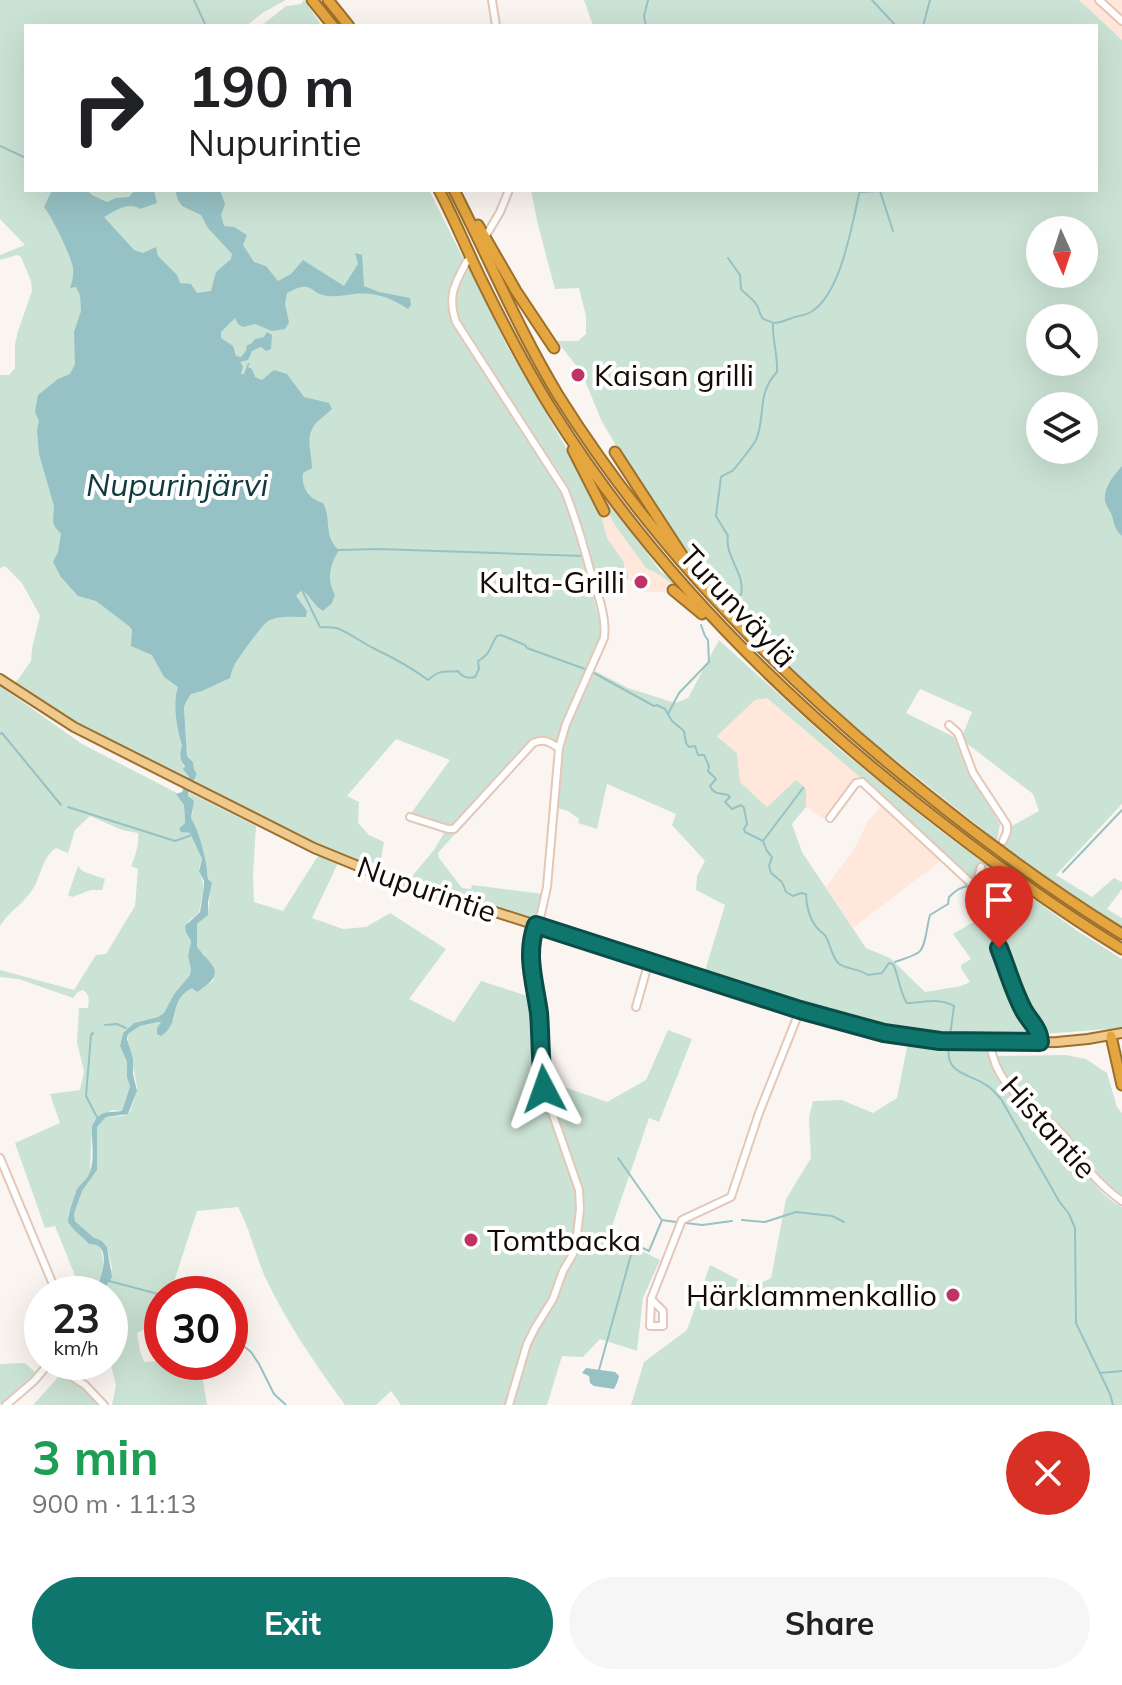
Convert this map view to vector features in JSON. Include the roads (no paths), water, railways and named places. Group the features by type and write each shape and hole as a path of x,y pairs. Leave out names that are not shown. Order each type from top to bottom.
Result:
{"highway":[{"path":"312,0 331,24"},
{"path":"329,0 347,24"},
{"name":"Turunväylä","path":"440,192 523,362 553,411 644,539 733,639 810,714 932,816 1040,897 1122,949"},
{"path":"456,192 554,348"},
{"name":"Turunväylä","path":"456,192 514,316 572,416 655,531 708,593 785,673 886,762 1018,865 1122,934"},
{"path":"553,411 604,511"},
{"path":"615,452 708,593"},
{"path":"673,590 733,639"},
{"path":"1111,1036 1122,1085"}],"main road":[{"name":"Nupurintie","path":"0,679 74,727 344,861 800,1010 914,1038 990,1043 1040,1042 1122,1033"}],"street":[{"path":"492,0 496,24"},
{"path":"1099,0 1122,21"},
{"path":"487,234 508,192"},
{"path":"467,261 453,288 451,301 456,322 565,491 605,622 604,638 566,724 559,748 547,887 531,952 546,1097 577,1180 580,1209 573,1254 553,1299 527,1344 509,1405"},
{"path":"949,725 958,733 970,768 1007,825 1003,841"},
{"path":"410,817 454,829 533,743 541,739 559,748"},
{"path":"830,818 856,783 862,782 975,887 1020,1004 1037,1027 1040,1042"},
{"path":"975,887 981,867"},
{"path":"636,1007 649,961"},
{"path":"651,1299 682,1220 731,1197 759,1113 800,1010"},
{"name":"Histantie","path":"990,1043 992,1057 1007,1085 1056,1128 1097,1180 1122,1201"},
{"path":"0,1158 49,1276"},
{"path":"6,1405 35,1380"},
{"path":"77,1380 104,1405"}],"water":[{"name":"Nupurinjärvi","path":"51,192 89,192 107,202 129,197 133,192 154,192 157,203 140,209 126,206 104,217 134,250 143,253 156,247 158,256 177,275 180,283 191,284 197,293 211,291 216,272 231,259 232,254 208,228 201,215 182,206 176,192 221,192 225,204 221,215 224,226 234,227 247,235 243,245 254,262 266,266 278,281 291,274 303,260 344,286 358,264 355,253 362,255 364,286 410,298 411,305 408,309 389,299 369,294 328,296 302,287 287,293 285,304 289,322 285,329 272,331 255,324 243,327 235,318 221,332 221,338 233,346 236,356 241,357 247,345 255,339 264,337 267,332 272,335 271,349 266,351 261,347 252,351 248,360 240,362 243,366 241,374 250,363 248,367 255,377 262,380 274,370 287,374 304,397 329,403 332,409 312,428 309,439 312,468 303,473 303,483 314,499 323,503 329,534 339,550 330,572 335,595 323,611 302,590 296,596 307,611 306,617 282,617 268,621 240,656 230,678 191,694 184,707 187,756 197,774 188,793 194,801 191,818 202,848 208,879 212,883 208,915 197,924 197,947 212,965 215,975 197,992 192,988 184,994 171,1025 161,1036 157,1034 157,1028 161,1022 140,1026 128,1034 137,1091 128,1114 106,1117 97,1127 97,1170 82,1191 74,1214 75,1221 107,1247 112,1276 101,1276 104,1263 102,1249 89,1244 73,1229 68,1221 69,1216 76,1191 90,1170 93,1158 92,1126 101,1114 122,1111 130,1086 127,1062 120,1046 123,1033 134,1023 164,1013 174,994 190,975 188,956 191,941 185,926 200,912 204,881 199,871 202,859 190,833 179,829 185,823 184,805 176,794 182,792 189,777 180,756 182,745 175,708 178,687 164,677 152,655 131,646 132,630 129,626 96,601 78,596 61,577 53,562 61,534 53,522 54,506 39,454 39,421 35,412 38,395 58,379 70,374 75,364 74,332 81,311 80,295 76,287 70,288 72,262 44,207"},
{"path":"1122,466 1122,536 1105,503 1105,496 1110,482"},
{"path":"586,1368 615,1372 619,1376 614,1389 590,1383 589,1376 582,1373"}],"waterway":[{"path":"194,0 205,24"},
{"path":"646,24 648,0"},
{"path":"872,0 894,24"},
{"path":"924,24 930,0"},
{"path":"0,146 24,157"},
{"path":"774,323 811,312 831,290 844,256 860,192"},
{"path":"880,192 893,231"},
{"path":"728,258 740,275 741,289 756,304 762,317 772,322"},
{"path":"731,597 741,595 742,587 729,551 728,536 716,516 721,477 737,466 755,442 759,431 766,389 777,372 773,323"},
{"path":"339,550 583,556"},
{"path":"302,590 320,627 343,631 428,680 436,674 458,671 465,677 475,677 479,669 478,661 501,635 585,669"},
{"path":"668,714 679,693 709,662 708,640 701,625"},
{"path":"594,673 665,709 672,721 684,731 686,743 689,747 695,746 698,755 704,755 708,771 716,779 710,786 712,789 728,795 730,797 725,802 732,809 741,805 744,808 745,832 763,841 772,857 769,866 771,873 782,882 786,892 793,896 806,894 811,918 825,936 838,963 868,975 882,973 889,963 893,964 907,1003 937,1001 954,1006 950,1036"},
{"path":"0,734 61,805"},
{"path":"763,841 803,788"},
{"path":"68,807 175,841 192,835"},
{"path":"1063,872 1122,810"},
{"path":"895,962 919,952 930,915 948,904 949,897 956,891 969,886"},
{"path":"981,888 999,890 1024,910"},
{"path":"105,1025 117,1024 126,1028"},
{"path":"93,1033 86,1096 98,1119"},
{"path":"949,1047 954,1068 988,1086 1001,1099 1069,1214 1075,1228 1076,1323 1113,1405"},
{"path":"618,1158 661,1219"},
{"path":"742,1220 765,1222 796,1212 832,1216 844,1222"},
{"path":"599,1370 634,1244 649,1251 662,1220 676,1222"},
{"path":"686,1223 702,1225 732,1221"},
{"path":"128,1286 144,1290"},
{"path":"248,1350 274,1394 286,1405"},
{"path":"1100,1373 1122,1371"}],"place":[{"name":"Kaisan grilli","path":"578,375"},
{"name":"Kulta-Grilli","path":"641,582"},
{"name":"Tomtbacka","path":"471,1240"},
{"name":"Härklammenkallio","path":"953,1295"}]}
